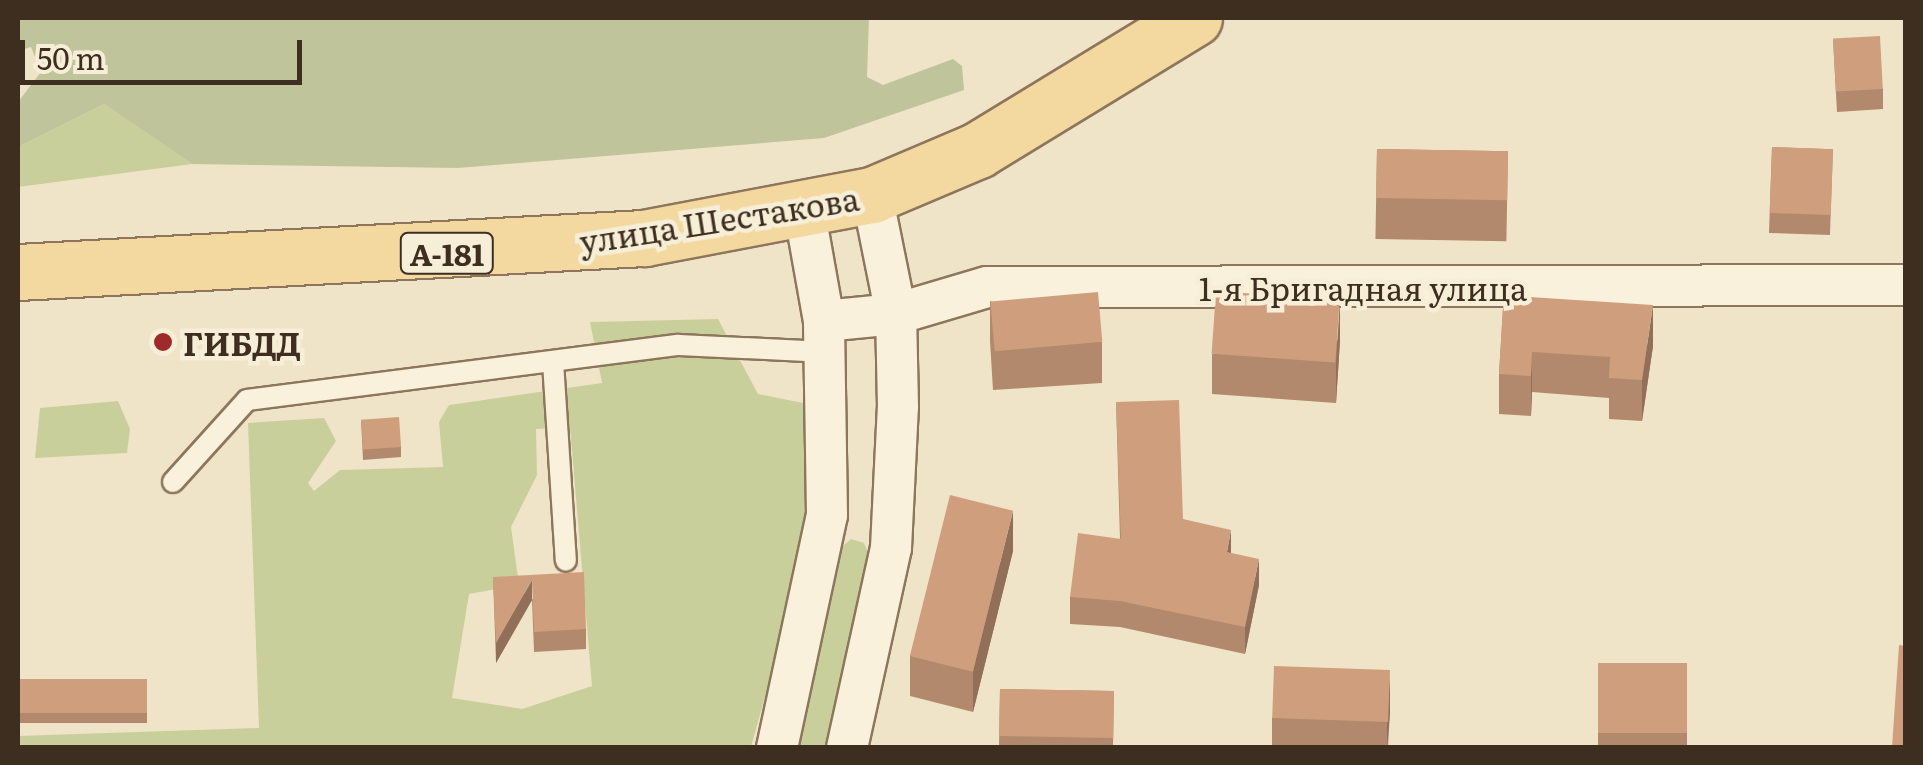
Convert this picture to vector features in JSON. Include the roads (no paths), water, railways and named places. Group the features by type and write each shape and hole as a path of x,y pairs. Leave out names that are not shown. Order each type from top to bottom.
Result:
{"main road":[{"name":"улица Шестакова","path":"18,272 506,250 644,238 872,195 978,150 1194,18"}],"street":[{"path":"855,746 891,548 896,314 872,195"},
{"path":"777,748 826,515 825,336 804,209"},
{"name":"1-я Бригадная улица","path":"825,336 988,287 1906,286"}],"lane":[{"path":"174,482 247,400 679,346 825,336"},
{"path":"554,362 566,560"}],"place":[{"name":"ГИБДД","path":"163,342"}]}
